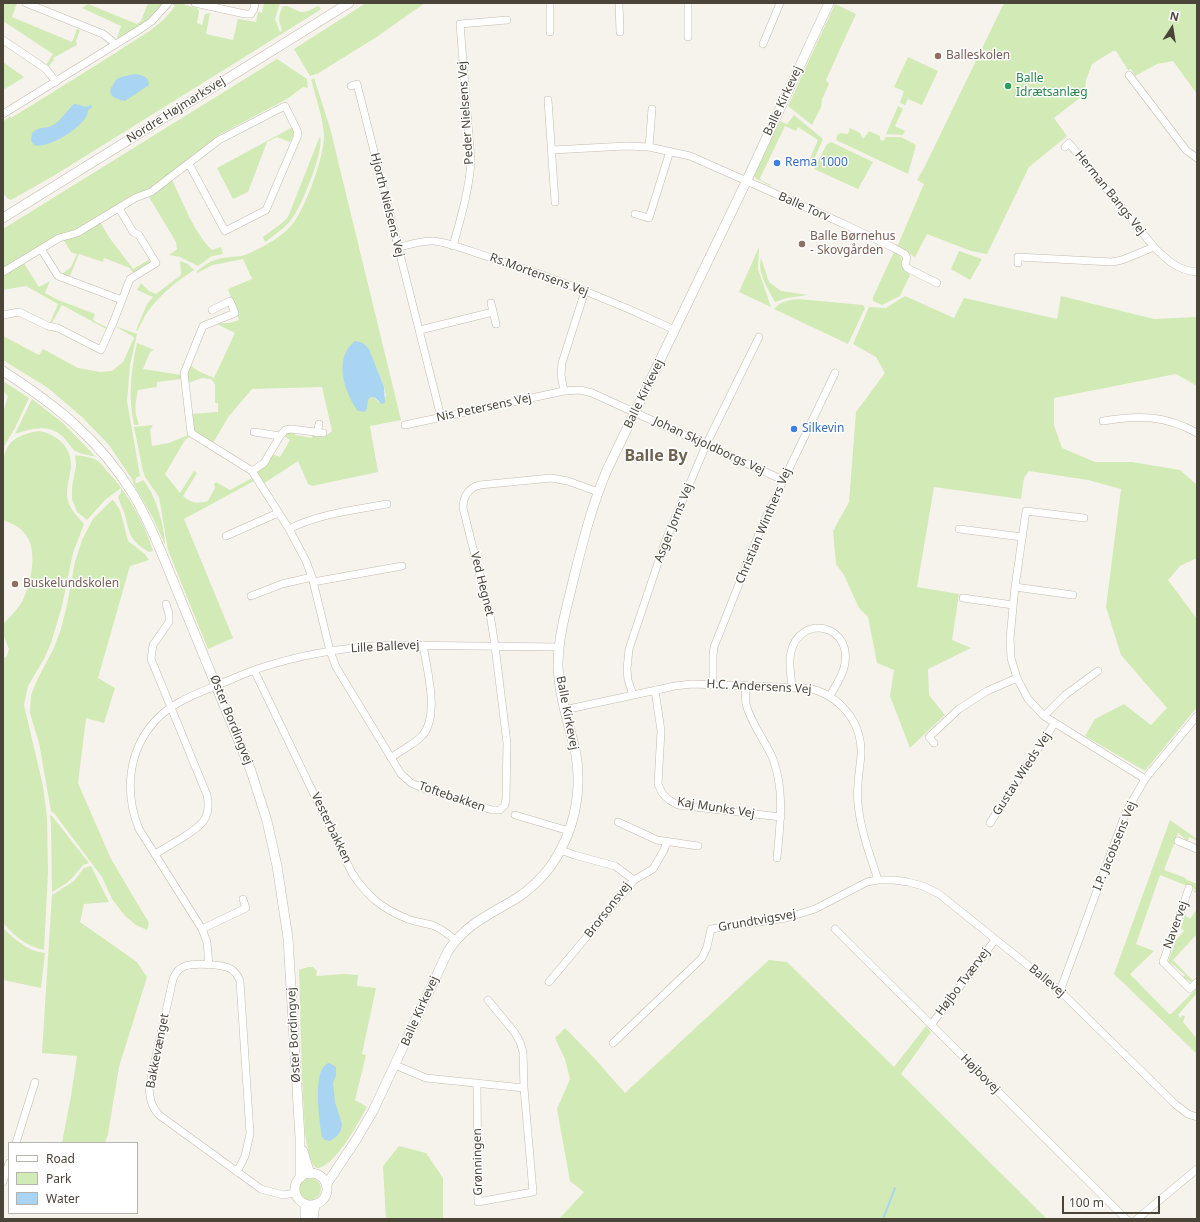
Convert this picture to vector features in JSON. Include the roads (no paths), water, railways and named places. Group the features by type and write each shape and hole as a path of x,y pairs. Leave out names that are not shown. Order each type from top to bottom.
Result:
{"street":[{"path":"26,3 103,34 115,45"},
{"path":"3,114 115,45 152,20 168,3"},
{"path":"195,3 245,14 251,14 255,3"},
{"name":"Nordre Højmarksvej","path":"3,218 350,3"},
{"path":"550,3 550,32"},
{"path":"619,3 620,32"},
{"path":"688,3 688,37"},
{"path":"763,44 780,3"},
{"name":"Balle Kirkevej","path":"326,1185 373,1110 442,962 456,940 466,929 518,898 534,885 550,867 561,850 574,814 578,793 578,773 575,751 564,710 560,685 559,647 563,622 584,537 598,492 746,182 829,3"},
{"name":"Peder Nielsens Vej","path":"453,246 466,201 470,180 460,24 507,20"},
{"path":"3,40 46,69 56,82"},
{"path":"1129,75 1186,150 1197,158"},
{"name":"Hjorth Nielsens Vej","path":"351,86 357,84 441,417"},
{"path":"548,100 555,202"},
{"path":"3,272 59,238 78,233 135,198 151,192 219,140 285,106 297,130 298,135 266,210 225,231 188,164"},
{"path":"649,147 652,109"},
{"name":"Herman Bangs Vej","path":"1065,147 1069,143 1154,248 1166,260 1176,267 1197,272"},
{"path":"552,150 626,146 649,147 690,156 746,182"},
{"path":"635,214 649,218 670,151"},
{"name":"Balle Torv","path":"746,182 844,224 894,248 905,254 907,258 905,264 907,268 937,283"},
{"path":"3,315 19,312 48,326 58,328 101,350 130,279 156,263 138,235 133,232 119,208"},
{"name":"Rs.Mortensens Vej","path":"398,247 423,241 434,241 453,246 539,273 637,312 675,330"},
{"name":"Herman Bangs Vej","path":"1018,263 1018,257 1112,262 1122,260 1154,248"},
{"path":"41,249 58,276 122,300"},
{"path":"564,391 561,375 562,362 585,291"},
{"path":"212,310 230,301 235,313 203,326 184,373 191,433 252,471 264,463 285,430 291,429 320,433 319,424"},
{"path":"490,303 496,324"},
{"path":"420,330 493,312"},
{"name":"Asger Jorns Vej","path":"633,695 628,680 627,669 629,649 665,542 706,445 759,336"},
{"name":"Øster Bordingvej","path":"3,371 47,400 64,413 91,438 114,466 133,494 152,532 251,771 267,821 277,866 288,938 300,1138 300,1178"},
{"name":"Christian Winthers Vej","path":"713,685 714,647 764,521 835,374"},
{"name":"Nis Petersens Vej","path":"405,425 564,391 580,390 592,393 635,413"},
{"name":"Johan Skjoldborgs Vej","path":"635,413 783,480"},
{"path":"1103,422 1126,417 1147,417 1167,420 1197,433"},
{"path":"254,432 280,436"},
{"name":"Toftebakken","path":"252,471 289,529 306,561 330,651 336,667 401,774 410,783 423,788 492,810 500,810"},
{"name":"Ved Hegnet","path":"500,810 505,805 506,798 508,743 491,620 463,508 466,495 472,488 480,486 551,478 568,481 598,492"},
{"path":"289,529 317,518 386,504"},
{"name":"Gustav Wieds Vej","path":"1084,518 1026,511 1013,605 1010,645 1011,658 1017,678 1028,699 1044,716 1054,724 1145,779"},
{"path":"226,536 278,513"},
{"path":"959,529 1022,538"},
{"path":"251,596 282,584 402,566"},
{"path":"1015,587 1073,595"},
{"path":"963,598 1013,605"},
{"path":"155,854 198,828 204,821 208,812 209,804 207,795 151,660 154,645 168,622 169,614 166,604"},
{"path":"792,686 789,663 791,651 796,639 812,629 818,628 829,630 838,636 844,646 845,658 841,676 830,696"},
{"path":"392,758 421,737 430,719 431,702 423,645"},
{"name":"Lille Ballevej","path":"217,686 254,670 306,655 368,646 423,645 559,647"},
{"name":"Vesterbakken","path":"254,670 352,872 363,888 377,902 393,912 409,919 434,925 456,940"},
{"name":"Gustav Wieds Vej","path":"1044,716 1065,695 1098,671"},
{"path":"934,743 928,737 959,709 987,691 1017,678"},
{"name":"H.C. Andersens Vej","path":"564,710 655,690 692,684 792,686 819,690 830,696 850,715 860,739 861,753 858,782 858,803 861,822 878,880"},
{"path":"209,965 207,942 202,929 139,829 130,797 130,780 138,748 144,735 155,721 171,707 190,697 217,686"},
{"path":"745,686 746,703 749,714 772,758 779,779 782,799 777,858"},
{"name":"Kaj Munks Vej","path":"655,690 661,731 658,784 662,793 669,800 678,805 781,817"},
{"name":"I.P. Jacobsens Vej","path":"1060,991 1126,812 1145,779 1197,716"},
{"name":"Gustav Wieds Vej","path":"990,823 1054,724"},
{"path":"515,815 569,831"},
{"path":"618,822 657,840 698,846"},
{"path":"634,880 653,869 664,850 667,841"},
{"path":"1178,841 1197,849"},
{"name":"Brorsonsvej","path":"549,982 634,880 615,866 561,850"},
{"name":"Ballevej","path":"878,880 908,882 923,886 938,894 1060,991 1175,1104 1188,1114 1197,1117"},
{"name":"Grundtvigsvej","path":"613,1043 702,958 707,947 711,929 786,918 815,909 867,882 878,880"},
{"name":"Navervej","path":"1189,888 1163,962 1190,989 1197,982"},
{"path":"202,929 246,908 243,899"},
{"name":"Højbovej","path":"835,929 1126,1219"},
{"name":"Højbo Tværvej","path":"931,1025 996,940"},
{"name":"Bakkevænget","path":"237,1172 246,1156 250,1134 240,981 237,975 225,966 198,964 184,966 176,972 173,979 149,1088 150,1100 153,1109 159,1115 237,1172 261,1189 283,1194 295,1193"},
{"name":"Grønningen","path":"477,1083 478,1202 533,1192 524,1088 523,1052 515,1033 488,1000"},
{"path":"395,1065 426,1078 524,1088"},
{"path":"16,1142 35,1082"},
{"name":"Øster Bordingvej","path":"300,1138 314,1175"},
{"name":"Balle Kirkevej","path":"314,1175 342,1160"},
{"path":"3,1182 8,1166"},
{"path":"1137,1219 1197,1169"},
{"path":"304,1175 314,1175 323,1180 326,1185 325,1197 319,1203 305,1204 297,1198 295,1193 297,1182 304,1175"},
{"path":"305,1204 305,1219"},
{"path":"312,1219 315,1204"}],"water":[{"path":"136,74 145,77 148,80 149,85 125,101 118,99 111,94 111,88 117,79"},
{"path":"74,104 86,107 91,105 92,107 88,110 82,122 75,129 57,140 40,146 34,145 31,141 32,133 38,129 56,123"},
{"path":"355,341 363,343 369,349 384,387 385,403 382,404 374,397 371,397 368,400 365,412 358,411 353,403 345,385 343,375 344,356 348,348"},
{"path":"329,1063 336,1067 336,1075 333,1083 335,1102 342,1124 341,1130 337,1136 330,1141 325,1140 322,1137 318,1096 320,1075 323,1067"}],"waterway":[{"path":"883,1219 895,1188"}],"place":[{"name":"Balleskolen","path":"938,56"},
{"name":"Balle Idrætsanlæg","path":"1008,86"},
{"name":"Rema 1000","path":"777,163"},
{"name":"Balle Børnehus - Skovgården","path":"802,244"},
{"name":"Silkevin","path":"794,429"},
{"name":"Buskelundskolen","path":"15,584"}],"district":[{"name":"Balle By","path":"656,456"}]}
